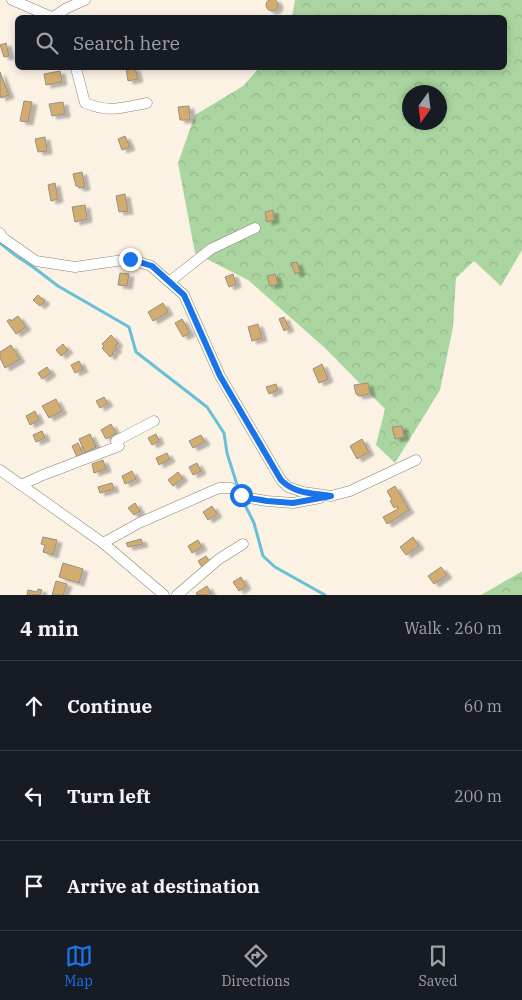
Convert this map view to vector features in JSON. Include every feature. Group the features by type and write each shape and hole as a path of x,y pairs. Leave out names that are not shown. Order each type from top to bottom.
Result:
{"street":[{"path":"12,0 48,15"},
{"path":"56,15 85,0"},
{"path":"77,70 85,103 115,110 147,103"},
{"path":"169,282 211,249 255,228"},
{"path":"0,233 3,238 36,261 75,267 130,259 152,266 184,295 220,376 281,480 288,487 303,492 331,496"},
{"path":"21,485 120,446 116,441 154,421"},
{"path":"103,543 139,523 219,488 231,488 243,497 293,503 350,491 416,460"},
{"path":"0,470 103,543 164,595"},
{"path":"177,595 219,559 243,544"}],"green space":[{"path":"295,0 522,0 522,250 501,286 474,261 456,278 453,327 440,390 395,463 376,445 385,409 326,349 248,280 195,253 178,163 195,115 243,86 257,70 507,70 507,15 292,15"},
{"path":"521,572 522,595 481,595"}],"building":[{"path":"270,-1 274,-1 278,5 274,11 270,11 266,7 266,3"},
{"path":"6,43 9,56 4,57 0,45"},
{"path":"126,70 136,70 138,79 128,81"},
{"path":"60,71 62,82 46,85 44,74"},
{"path":"0,72 9,95 1,98 0,95"},
{"path":"24,101 32,102 28,122 20,121"},
{"path":"63,102 65,114 52,116 49,104"},
{"path":"189,106 190,120 180,120 178,107"},
{"path":"125,136 130,147 122,150 118,139"},
{"path":"45,137 47,151 38,152 35,139"},
{"path":"82,172 85,187 79,188 76,186 73,174"},
{"path":"55,183 58,199 51,201 48,185"},
{"path":"125,194 128,211 119,212 116,196"},
{"path":"85,205 87,219 75,222 72,207"},
{"path":"273,210 274,220 267,222 265,212"},
{"path":"297,262 300,272 295,274 291,263"},
{"path":"120,273 129,274 127,286 118,285"},
{"path":"233,274 236,284 229,287 225,277"},
{"path":"275,274 278,284 270,286 267,276"},
{"path":"38,295 45,301 40,306 33,300"},
{"path":"163,303 168,312 153,321 148,312"},
{"path":"18,316 26,327 16,334 7,321 10,319 11,321"},
{"path":"284,317 289,328 284,331 279,319"},
{"path":"182,319 190,333 183,337 175,323"},
{"path":"258,324 262,338 252,341 248,327"},
{"path":"111,335 118,343 115,346 117,349 110,357 102,348 104,346 102,344"},
{"path":"63,344 68,350 61,356 56,350"},
{"path":"11,345 20,359 5,368 0,358 0,352"},
{"path":"79,361 83,369 75,373 71,365"},
{"path":"322,364 328,379 319,383 313,369"},
{"path":"47,367 51,373 42,379 38,373"},
{"path":"368,383 370,394 358,396 354,385"},
{"path":"276,384 278,390 269,394 266,387"},
{"path":"104,397 108,403 100,408 96,401"},
{"path":"56,399 62,411 49,418 42,406"},
{"path":"35,411 39,420 30,425 26,416"},
{"path":"111,424 116,433 106,439 101,430"},
{"path":"402,426 404,437 395,439 392,427"},
{"path":"42,431 45,438 36,442 33,435"},
{"path":"90,434 96,447 85,453 79,439"},
{"path":"156,434 159,441 152,445 148,438"},
{"path":"201,435 205,442 193,448 189,441"},
{"path":"362,439 369,452 357,459 350,446"},
{"path":"78,443 83,454 77,457 72,446"},
{"path":"167,453 170,459 159,465 156,458"},
{"path":"103,460 106,469 94,473 92,464"},
{"path":"197,463 201,471 193,475 189,467"},
{"path":"132,471 136,479 125,484 122,476"},
{"path":"178,472 183,478 173,486 168,480"},
{"path":"112,483 114,489 100,493 98,487"},
{"path":"395,486 409,510 387,524 383,517 398,509 397,506 394,508 387,491"},
{"path":"135,503 140,511 134,515 128,508"},
{"path":"212,506 217,514 208,520 203,512"},
{"path":"43,537 57,540 53,555 43,552 45,545 41,544"},
{"path":"413,537 419,546 406,555 400,547"},
{"path":"141,539 143,544 128,547 126,543"},
{"path":"198,540 202,547 192,553 188,546"},
{"path":"206,556 210,562 202,567 198,561"},
{"path":"63,563 83,569 79,583 59,577"},
{"path":"441,567 447,575 434,584 428,576"},
{"path":"241,577 246,586 239,591 233,582"},
{"path":"56,581 67,584 63,595 52,595"},
{"path":"207,586 211,593 197,595 196,593"},
{"path":"38,589 42,590 40,595 27,595 28,590 37,592"}],"waterway":[{"path":"0,243 58,286 129,327 136,352 207,407 224,433 227,453 239,491"},
{"path":"242,499 254,523 263,556 275,567 325,595"}],"route":[{"path":"130,259 152,266 184,295 220,376 281,480 288,487 303,492 331,496 293,503 267,501 241,495"}]}
